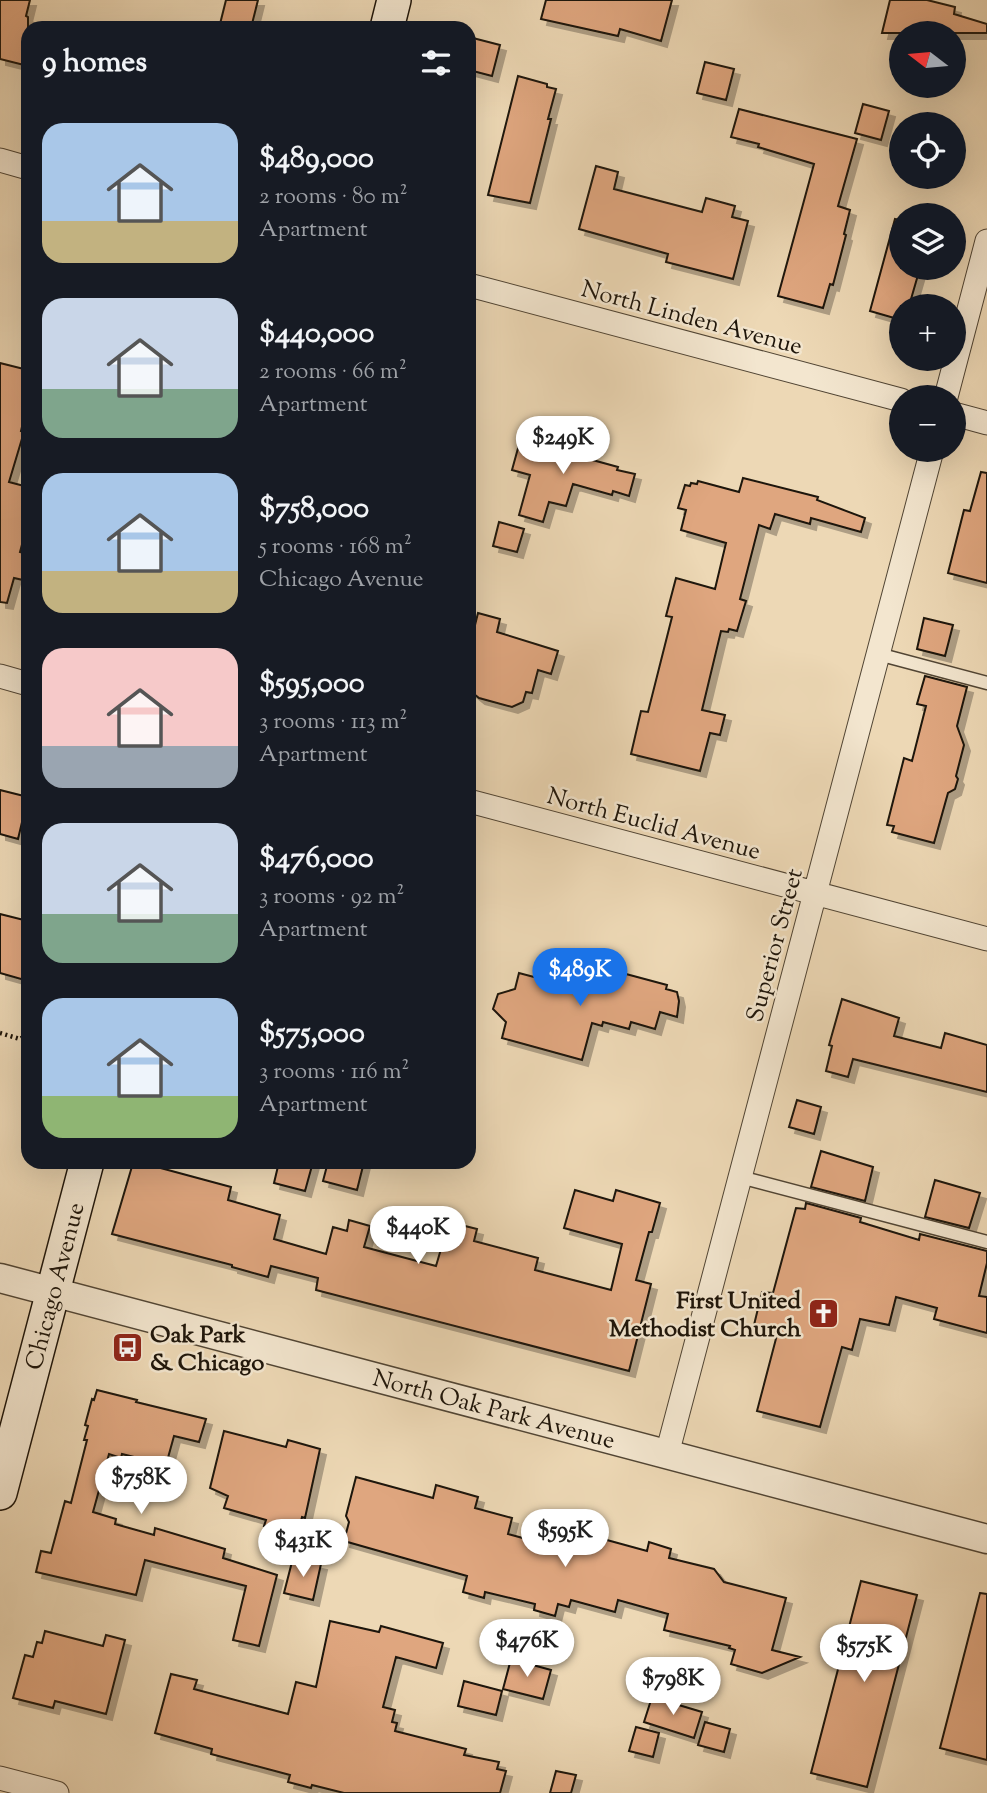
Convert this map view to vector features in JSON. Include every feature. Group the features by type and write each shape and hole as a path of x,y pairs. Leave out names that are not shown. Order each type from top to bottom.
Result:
{"main road":[{"path":"389,21 394,0"},
{"name":"Chicago Avenue","path":"0,1493 85,1169"}],"street":[{"path":"0,160 21,166"},
{"path":"949,385 987,241"},
{"name":"North Linden Avenue","path":"476,287 889,397"},
{"path":"966,417 987,423"},
{"name":"Superior Street","path":"667,1454 929,462"},
{"path":"0,676 21,682"},
{"name":"North Euclid Avenue","path":"476,803 987,939"},
{"name":"North Oak Park Avenue","path":"0,1278 987,1539"},
{"path":"0,1778 57,1793"}],"lane":[{"path":"878,654 987,683"},
{"path":"740,1177 987,1242"}],"path":[{"path":"0,1033 21,1038"}],"building":[{"path":"0,0 30,0 26,16 28,21 21,21 21,64 0,59"},
{"path":"226,0 258,0 253,21 221,21"},
{"path":"546,0 672,0 661,41 620,29 618,36 541,19"},
{"path":"890,0 927,0 955,7 954,14 987,24 987,33 966,33 966,21 889,21 889,33 882,33"},
{"path":"476,39 500,45 492,76 476,72"},
{"path":"705,62 734,69 726,100 697,93"},
{"path":"518,76 556,89 530,203 488,195"},
{"path":"863,104 889,111 881,140 855,133"},
{"path":"739,109 857,139 838,206 850,210 844,234 846,235 833,285 830,284 823,308 778,296 814,164 731,137"},
{"path":"596,166 618,172 614,189 702,212 706,198 735,206 732,217 748,221 733,279 666,262 668,254 579,229"},
{"path":"889,241 889,280 917,280 912,294 889,294 889,317 870,311"},
{"path":"0,363 21,368 21,442 9,482 21,485 21,580 14,578 7,603 0,602"},
{"path":"554,438 581,446 578,456 635,474 629,496 613,491 612,495 573,484 566,506 549,502 543,522 519,515 530,475 512,470 520,441 551,450"},
{"path":"981,472 987,473 987,583 948,573 964,510 970,511"},
{"path":"743,478 818,497 817,500 865,518 861,532 811,518 810,524 775,514 770,529 759,525 740,599 746,601 737,631 721,631 702,710 725,715 720,735 710,733 700,771 631,754 641,711 648,712 672,617 666,616 676,578 715,589 726,543 681,530 686,510 678,508 685,485 697,484 698,481 739,492"},
{"path":"499,522 524,529 517,552 493,546"},
{"path":"478,613 500,619 497,632 558,651 551,674 538,670 532,693 526,692 523,702 512,707 476,696"},
{"path":"924,618 953,625 945,656 917,649"},
{"path":"925,676 967,687 957,726 964,745 956,776 958,779 955,789 948,793 934,843 892,832 894,826 887,825 904,758 912,761 926,706 917,704"},
{"path":"0,790 21,795 21,826 18,839 0,834"},
{"path":"0,914 21,919 21,979 0,973"},
{"path":"585,963 667,985 666,989 677,992 677,1017 660,1012 655,1029 631,1022 629,1029 603,1022 602,1026 592,1023 582,1060 502,1038 506,1022 493,1009 498,994 515,989 519,973 575,988 573,965 584,968"},
{"path":"842,999 899,1018 894,1036 941,1048 945,1033 987,1045 987,1092 853,1059 848,1077 826,1071 832,1046 829,1045"},
{"path":"797,1100 821,1107 814,1134 789,1127"},
{"path":"821,1151 873,1167 865,1201 811,1187"},
{"path":"131,1169 164,1169 231,1187 228,1200 280,1215 274,1239 326,1254 333,1227 347,1231 349,1220 370,1226 364,1247 436,1266 449,1222 477,1229 474,1241 538,1258 535,1270 611,1290 622,1244 564,1228 575,1190 613,1201 616,1190 660,1203 636,1280 651,1284 629,1371 316,1290 318,1278 271,1266 268,1277 112,1234"},
{"path":"277,1169 311,1169 305,1191 274,1183"},
{"path":"326,1169 362,1169 357,1190 323,1181"},
{"path":"935,1180 980,1193 969,1228 925,1217"},
{"name":"First United Methodist Church","path":"806,1203 861,1218 860,1222 919,1240 920,1234 987,1251 987,1263 979,1296 987,1297 987,1333 934,1319 937,1308 896,1297 889,1325 860,1319 852,1350 842,1347 820,1427 757,1411 778,1331 754,1325 762,1292 773,1293 796,1208 805,1209"},
{"path":"97,1390 206,1419 199,1442 174,1436 166,1465 122,1454 121,1458 109,1454 93,1512 116,1519 115,1524 154,1535 155,1528 225,1549 223,1558 277,1575 259,1646 233,1640 246,1586 145,1560 136,1595 36,1572 41,1551 51,1553 65,1501 71,1503 87,1440 84,1440 88,1426 85,1425"},
{"path":"224,1431 286,1447 288,1440 320,1449 305,1518 302,1517 298,1533 264,1526 266,1520 224,1508 228,1496 210,1488"},
{"path":"356,1477 433,1498 436,1485 478,1497 475,1508 512,1518 508,1534 556,1547 563,1528 647,1551 649,1542 671,1549 669,1558 714,1569 724,1582 786,1598 772,1650 800,1657 762,1673 731,1664 735,1650 729,1648 730,1646 664,1630 668,1614 618,1600 615,1612 571,1600 569,1607 558,1604 555,1616 534,1610 535,1604 485,1592 484,1598 463,1592 467,1576 344,1541 349,1522 346,1516"},
{"path":"293,1558 321,1564 313,1600 284,1593"},
{"path":"861,1581 917,1595 867,1787 811,1773"},
{"path":"980,1593 987,1594 987,1760 940,1748"},
{"path":"330,1621 379,1632 381,1626 443,1643 436,1668 396,1657 383,1707 395,1710 392,1722 397,1723 395,1731 466,1749 464,1755 499,1762 497,1769 506,1771 500,1793 344,1793 312,1785 311,1788 288,1782 290,1775 211,1754 212,1749 155,1733 171,1674 197,1680 194,1689 288,1714 296,1682 316,1687"},
{"path":"45,1631 103,1646 106,1635 125,1640 106,1714 55,1701 53,1708 13,1698 25,1655 33,1657 37,1642 42,1643"},
{"path":"511,1659 551,1670 543,1699 503,1689"},
{"path":"464,1681 502,1691 496,1715 458,1706"},
{"path":"652,1697 702,1712 694,1738 644,1722"},
{"path":"705,1722 730,1729 724,1752 698,1745"},
{"path":"636,1727 659,1733 653,1757 629,1751"},
{"path":"556,1771 576,1775 571,1793 550,1793"}],"place":[{"name":"First United Methodist Church","path":"824,1314"},
{"name":"Oak Park & Chicago","path":"127,1348"}]}
